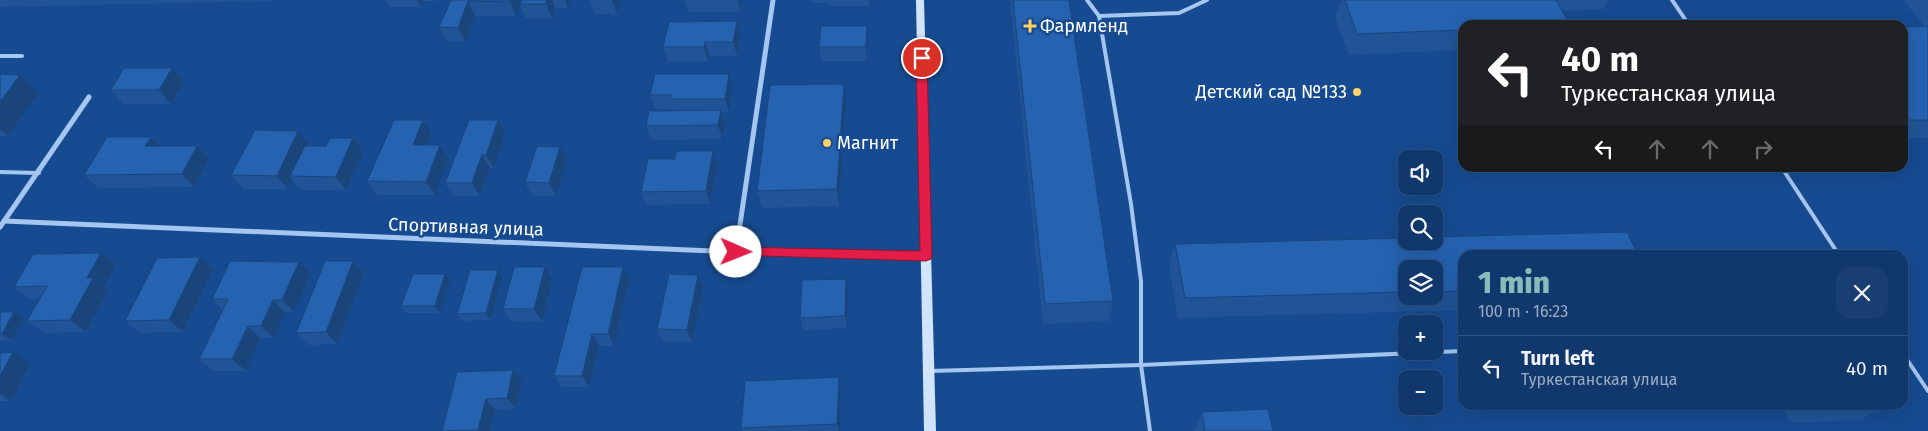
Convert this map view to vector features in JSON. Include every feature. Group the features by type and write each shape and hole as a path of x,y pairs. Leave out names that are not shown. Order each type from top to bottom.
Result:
{"main road":[{"path":"920,0 930,431"}],"street":[{"path":"736,252 773,0"},
{"path":"2,224 39,173 88,97"},
{"name":"Спортивная улица","path":"2,224 736,252 926,256"}],"lane":[{"path":"1088,0 1099,16 1129,195 1141,281 1141,365 1150,431"},
{"path":"1099,16 1179,13 1207,0"},
{"path":"1672,0 1686,20"},
{"path":"0,56 22,56"},
{"path":"0,172 39,173"},
{"path":"1785,172 1836,250"},
{"path":"929,371 1141,365 1458,351"},
{"path":"1908,361 1928,391"}],"building":[{"path":"451,0 510,0 510,2 468,1 458,28 439,27"},
{"path":"521,0 547,0 546,4 520,4"},
{"path":"1013,0 1069,0 1113,301 1045,304"},
{"path":"1345,0 1556,0 1567,20 1458,20 1458,30 1357,34"},
{"path":"737,21 733,42 705,42 704,47 663,47 669,22"},
{"path":"821,26 867,26 866,47 819,47"},
{"path":"1928,26 1928,120 1908,120 1908,27"},
{"path":"124,68 172,68 159,90 111,90"},
{"path":"0,74 20,75 0,102"},
{"path":"655,74 729,74 725,99 670,99 671,95 650,95"},
{"path":"844,84 837,189 757,191 770,85"},
{"path":"721,110 718,125 646,126 649,111"},
{"path":"394,120 423,120 413,145 440,145 426,182 367,181"},
{"path":"469,120 498,120 486,155 482,155 472,183 445,183"},
{"path":"255,130 298,131 277,176 231,175"},
{"path":"107,137 151,137 145,146 197,146 182,174 84,175"},
{"path":"330,138 353,138 336,177 290,176 305,146 326,146"},
{"path":"537,146 560,147 549,183 525,182"},
{"path":"676,151 713,151 706,191 641,192 648,159 675,159"},
{"path":"1627,232 1636,250 1458,250 1458,291 1443,292 1443,260 1398,260 1398,292 1185,298 1175,244 1398,238 1398,250 1443,250 1443,237"},
{"path":"101,253 87,278 93,278 70,320 27,321 47,286 14,287 33,254"},
{"path":"200,257 169,320 125,321 157,258"},
{"path":"230,261 299,262 282,300 273,300 261,326 248,326 232,359 199,359 228,299 212,299"},
{"path":"325,261 353,261 326,332 296,333"},
{"path":"514,267 545,267 534,309 503,309"},
{"path":"582,267 623,267 608,334 592,334 582,376 554,376"},
{"path":"470,270 498,270 486,313 457,314"},
{"path":"413,274 445,274 435,306 401,306"},
{"path":"669,274 698,275 687,330 657,329"},
{"path":"846,279 845,316 800,318 802,280"},
{"path":"0,312 14,312 2,334 0,334"},
{"path":"13,352 0,376 0,353"},
{"path":"513,370 507,398 486,399 478,430 442,431 457,372"},
{"path":"839,377 837,424 741,428 745,381"},
{"path":"1268,409 1273,431 1205,431 1202,412"}],"place":[{"name":"Фармленд","path":"1030,26"},
{"name":"Детский сад №133","path":"1357,92"},
{"name":"Магнит","path":"827,143"}],"route":[{"path":"736,252 926,256 922,58"}]}
